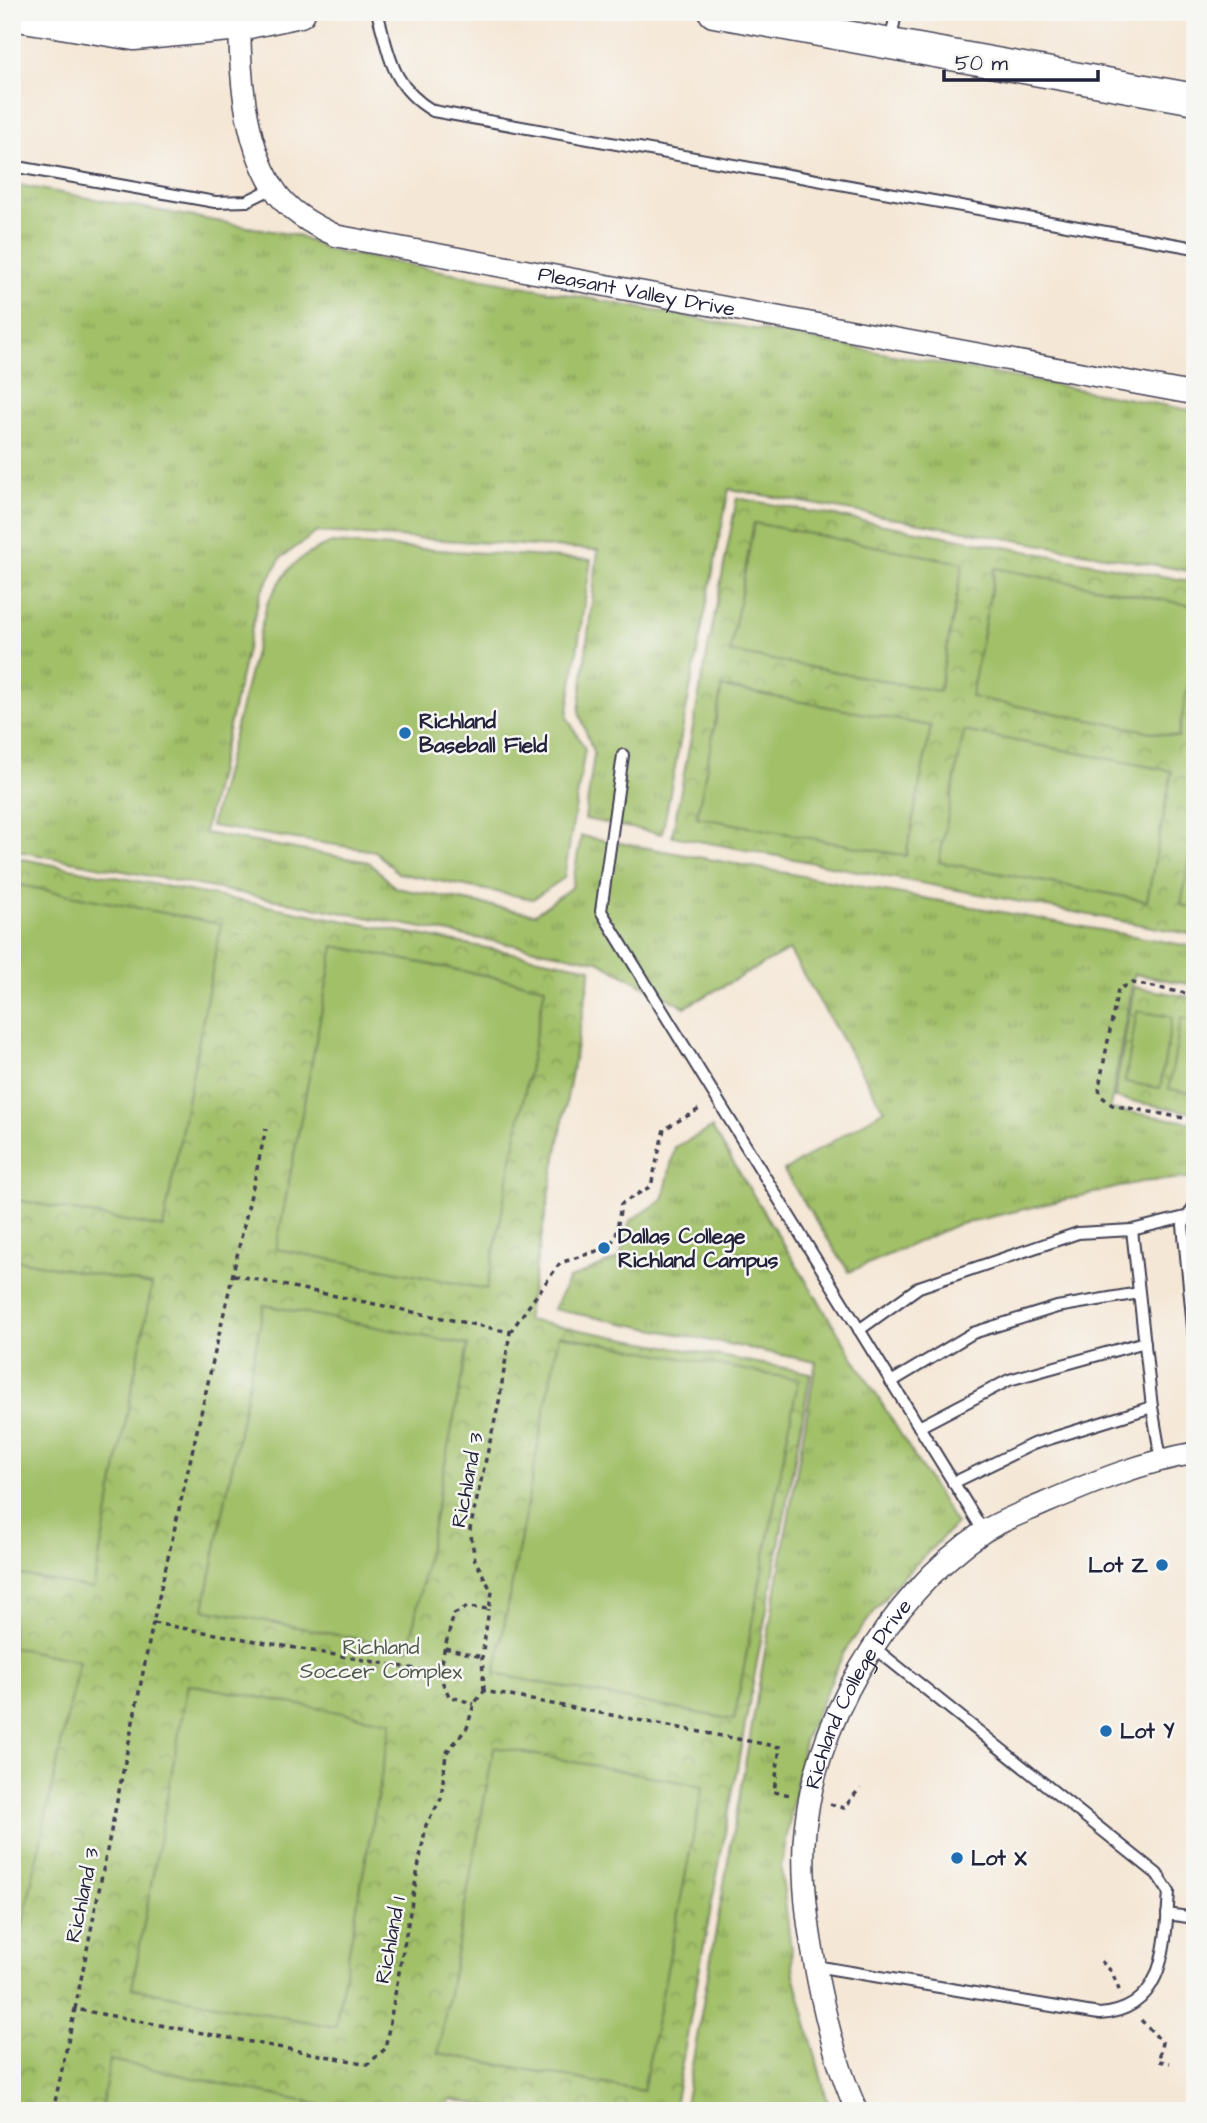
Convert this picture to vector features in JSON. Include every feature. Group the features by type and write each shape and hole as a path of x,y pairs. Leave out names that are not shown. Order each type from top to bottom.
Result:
{"street":[{"path":"12,15 134,35 300,12"},
{"path":"714,12 1195,99"},
{"name":"Pleasant Valley Drive","path":"240,19 247,111 255,148 273,188 291,208 314,225 360,243 1195,394"},
{"name":"Richland College Drive","path":"857,2111 829,2031 815,1966 804,1892 804,1843 810,1799 820,1758 834,1722 872,1646 905,1604 955,1555 984,1532 1093,1481 1161,1459 1195,1453"}],"lane":[{"path":"377,12 395,73 411,98 433,111 1195,248"},
{"path":"890,44 896,12"},
{"path":"12,166 215,202 247,201 273,188"},
{"path":"623,755 601,911 984,1532"},
{"path":"859,1330 919,1287 1078,1233 1132,1230 1185,1217 1195,1204"},
{"path":"1185,1217 1195,1348"},
{"path":"1132,1230 1152,1407 1161,1459"},
{"path":"891,1382 973,1332 1057,1307 1139,1293"},
{"path":"919,1427 1009,1380 1144,1342"},
{"path":"953,1483 1033,1444 1152,1407"},
{"path":"815,1966 1099,2014 1117,2013 1131,2007 1149,1993 1158,1973 1169,1892 1157,1874 872,1646"},
{"path":"1167,1913 1195,1918"}],"path":[{"path":"1195,995 1133,983 1118,989 1099,1087 1100,1096 1112,1105 1195,1119"},
{"path":"234,1275 510,1332 560,1263 606,1248 615,1237 621,1204 652,1186 664,1129 716,1099"},
{"name":"Richland 3","path":"75,2009 153,1623 266,1129"},
{"name":"Richland 3","path":"484,1691 482,1657 492,1591 475,1560 470,1529 499,1402 510,1332"},
{"path":"474,1704 449,1696 438,1674 454,1614 467,1607 489,1609"},
{"path":"153,1623 438,1674"},
{"path":"445,1648 482,1657"},
{"path":"484,1691 780,1747 774,1792 792,1795"},
{"name":"Richland 1","path":"75,2009 368,2064 385,2049 426,1825 441,1800 446,1753 467,1728 474,1704 484,1691"},
{"path":"828,1804 844,1808 860,1788"},
{"path":"1101,1962 1112,1972 1122,1997"},
{"path":"53,2111 75,2009"},
{"path":"1141,2020 1162,2042 1158,2061 1170,2063"}],"green space":[{"path":"12,184 299,236 328,250 1195,411 1195,572 729,489 662,834 585,819 594,755 579,712 598,550 317,532 281,558 260,594 204,833 369,862 396,888 535,914 572,887 581,836 1195,947 1195,985 1134,974 1110,1109 1195,1123 1195,1177 1141,1182 956,1225 849,1272 784,1171 884,1110 789,950 685,1007 598,961 12,850"},
{"path":"737,498 1195,582 1195,935 672,836"},
{"path":"754,523 963,563 939,691 730,652"},
{"name":"Richland Baseball Field","path":"332,543 591,560 567,717 585,749 564,878 533,899 398,873 375,851 211,826 267,604 286,573 300,559"},
{"path":"995,568 1195,606 1195,651 1178,737 971,697"},
{"path":"722,687 931,726 906,856 697,817"},
{"path":"964,731 1172,771 1147,901 939,862"},
{"path":"1195,830 1195,908 1181,905"},
{"name":"Richland Soccer Complex","path":"12,857 591,968 526,1320 811,1373 673,2111 511,2111 450,2099 448,2111 12,2111"},
{"path":"19,885 221,924 163,1228 12,1199 12,920"},
{"path":"334,946 545,987 487,1289 276,1249"},
{"path":"1134,987 1195,998 1195,1113 1114,1098"},
{"path":"1137,1011 1172,1017 1160,1088 1125,1082"},
{"path":"1181,1018 1195,1020 1195,1093 1169,1089"},
{"path":"712,1128 956,1524 893,1587 844,1652 804,1741 781,1869 794,1974 830,2111 684,2111 816,1362 553,1309 569,1279 620,1258 630,1221 663,1200 675,1147"},
{"path":"12,1259 152,1285 93,1589 12,1573"},
{"path":"264,1305 468,1345 409,1649 204,1609"},
{"path":"559,1335 798,1380 734,1720 495,1674"},
{"path":"12,1647 79,1661 14,1965 12,1965"},
{"path":"188,1684 391,1722 335,2027 132,1988"},
{"path":"494,1747 703,1786 643,2091 438,2053"},
{"path":"110,2060 321,2105 319,2111 101,2111"}],"place":[{"name":"Richland Baseball Field","path":"405,733"},
{"name":"Dallas College Richland Campus","path":"604,1248"},
{"name":"Lot Z","path":"1162,1565"},
{"name":"Lot Y","path":"1106,1731"},
{"name":"Lot X","path":"957,1858"}]}
